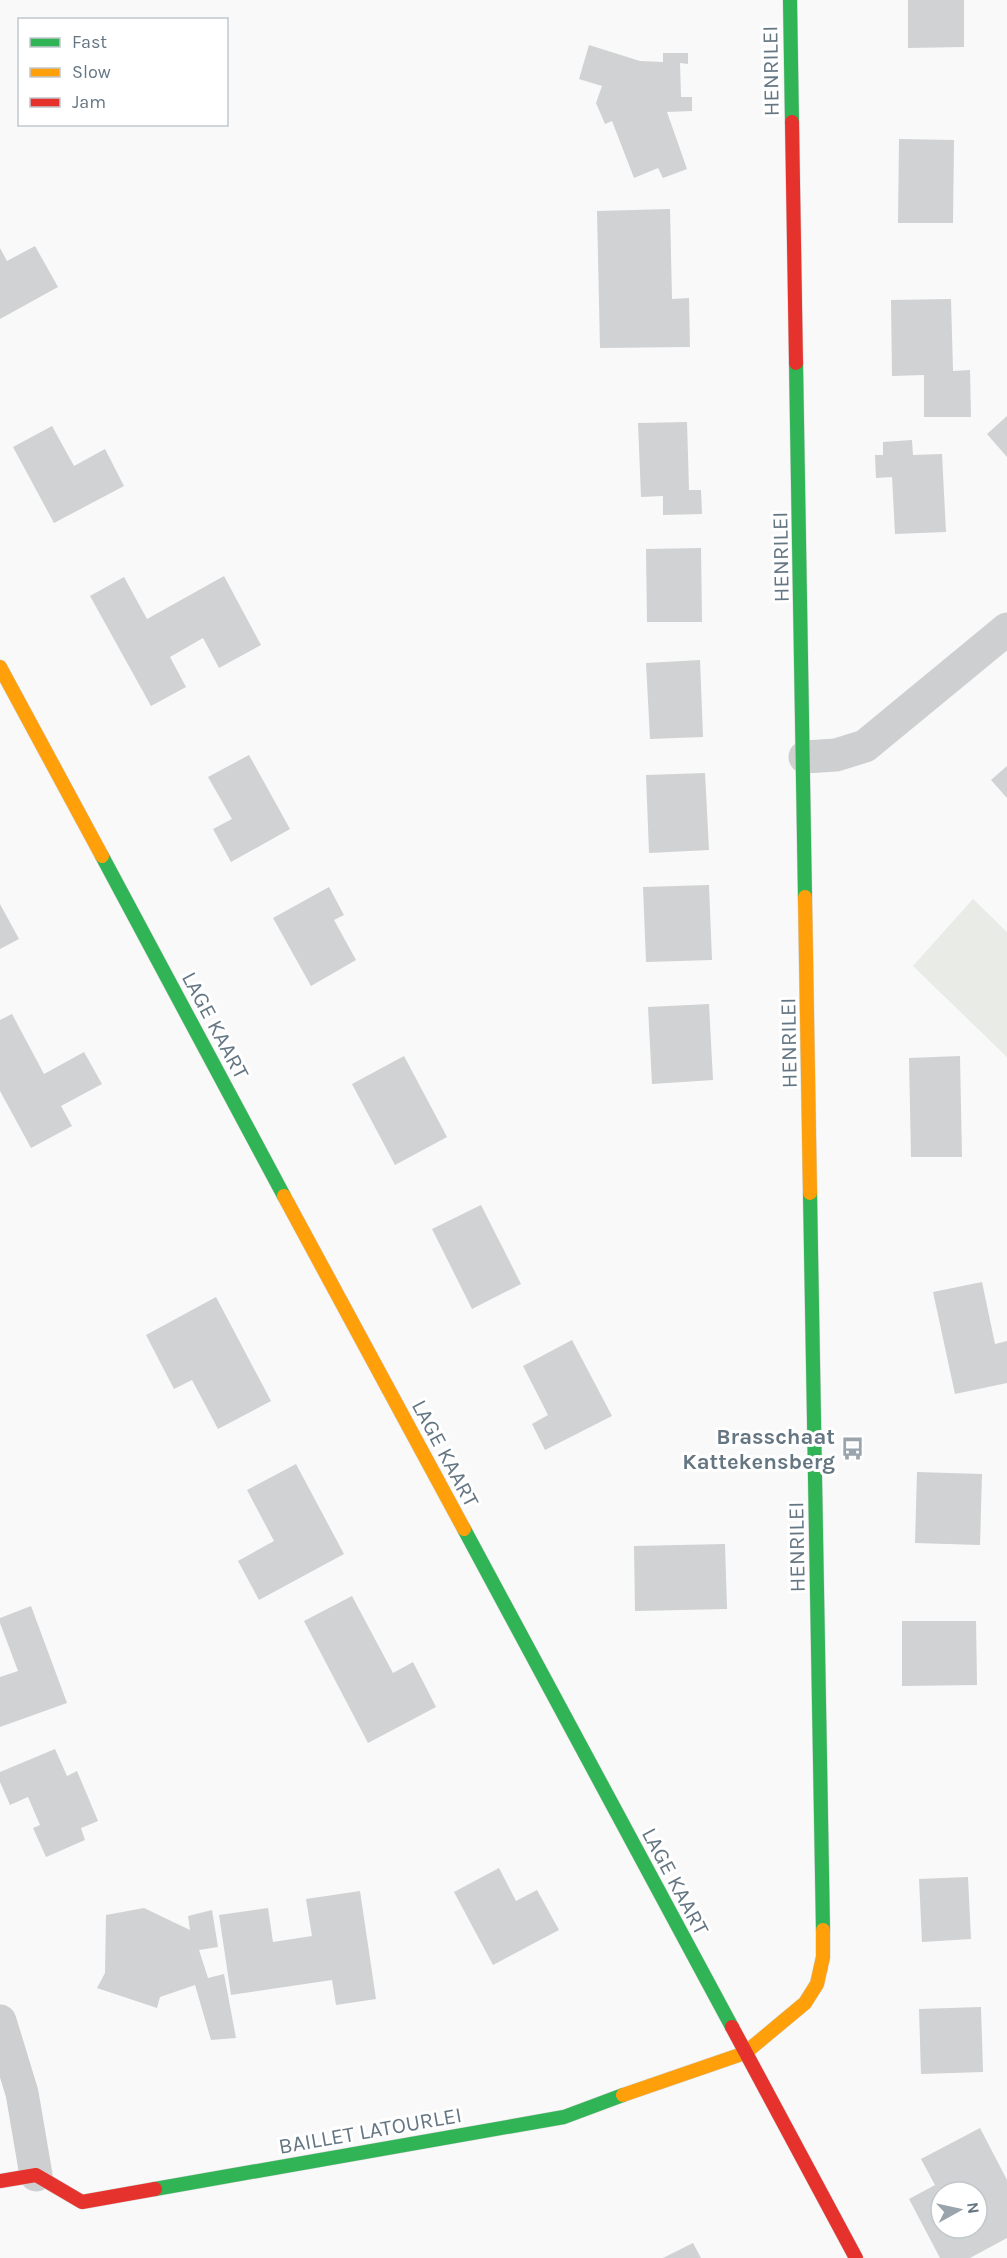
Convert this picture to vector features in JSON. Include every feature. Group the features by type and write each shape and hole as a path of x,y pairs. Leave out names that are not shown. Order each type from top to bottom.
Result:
{"street":[{"name":"HENRILEI","path":"745,2053 804,2002 817,1984 823,1957 805,757 790,0"},
{"path":"805,757 836,755 865,747 1007,629"},
{"name":"LAGE KAART","path":"0,667 856,2258"},
{"path":"0,2021 22,2093 36,2175 0,2181"},
{"name":"BAILLET LATOURLEI","path":"36,2175 82,2202 564,2117 691,2070 745,2053"}],"shaded area":[{"path":"973,899 1007,932 1007,1057 913,966"}],"building":[{"path":"908,0 964,0 964,47 908,48"},
{"path":"589,45 640,61 663,62 663,53 688,53 688,64 680,63 681,97 692,97 692,111 667,112 687,169 663,178 658,168 634,178 612,121 605,124 596,103 602,86 579,79"},
{"path":"899,139 954,140 953,223 898,223"},
{"path":"670,209 672,299 689,298 690,347 600,348 597,211"},
{"path":"35,246 58,287 0,319 0,248 7,261"},
{"path":"951,299 953,371 970,370 971,417 924,417 924,375 892,376 891,300"},
{"path":"1007,416 1007,457 987,434"},
{"path":"687,422 689,490 701,490 702,514 663,515 663,496 641,497 638,423"},
{"path":"52,426 74,466 105,449 124,486 54,523 13,447"},
{"path":"912,440 913,455 942,454 946,532 895,534 892,477 876,478 875,455 883,455 883,442"},
{"path":"701,548 702,622 647,622 646,549"},
{"path":"224,576 261,645 219,668 203,638 170,657 186,687 151,706 90,596 124,577 147,619"},
{"path":"700,660 703,737 650,739 646,663"},
{"path":"249,755 290,829 231,862 213,829 232,819 208,777"},
{"path":"1007,766 1007,798 991,780"},
{"path":"705,773 709,850 649,853 646,775"},
{"path":"709,885 712,960 646,962 643,887"},
{"path":"329,887 344,915 334,920 356,960 311,986 273,918"},
{"path":"0,904 19,939 0,949"},
{"path":"709,1004 713,1080 652,1084 648,1007"},
{"path":"12,1014 44,1074 84,1052 102,1084 61,1106 72,1126 31,1148 0,1091 0,1020"},
{"path":"404,1056 447,1137 395,1165 352,1084"},
{"path":"960,1056 962,1157 911,1157 909,1058"},
{"path":"481,1205 521,1284 472,1309 432,1229"},
{"path":"982,1282 995,1344 1007,1341 1007,1383 955,1394 933,1292"},
{"path":"216,1297 271,1401 218,1429 192,1380 174,1389 146,1335"},
{"path":"572,1340 612,1416 545,1450 532,1424 548,1415 523,1366"},
{"path":"296,1464 344,1554 259,1600 238,1561 274,1541 247,1490"},
{"path":"917,1472 982,1474 980,1545 915,1543"},
{"path":"725,1544 727,1609 635,1611 634,1546"},
{"path":"352,1596 393,1673 413,1662 436,1707 368,1743 304,1621"},
{"path":"31,1606 67,1703 0,1727 0,1677 18,1671 0,1618"},
{"path":"902,1621 976,1621 977,1685 902,1686"},
{"path":"55,1749 67,1776 77,1771 98,1821 81,1828 85,1840 46,1857 33,1828 40,1825 28,1797 10,1805 0,1782 0,1772"},
{"path":"499,1868 516,1901 537,1890 559,1930 493,1965 454,1892"},
{"path":"968,1877 971,1939 922,1942 919,1879"},
{"path":"360,1891 376,1999 336,2005 332,1980 231,1995 219,1915 268,1908 273,1942 312,1936 306,1899"},
{"path":"144,1908 190,1930 188,1916 212,1910 218,1947 199,1950 208,1978 224,1974 236,2038 211,2040 195,1985 160,1997 157,2008 97,1988 105,1973 106,1915"},
{"path":"981,2007 983,2072 921,2074 919,2009"},
{"path":"980,2128 1007,2180 1007,2238 970,2258 940,2258 931,2240 989,2240 989,2180 932,2180 921,2159"},
{"path":"929,2188 929,2237 909,2199"},
{"path":"693,2243 701,2258 663,2258"}],"traffic: fast":[{"path":"790,0 792,122"},
{"path":"796,363 805,897"},
{"path":"102,856 284,1196"},
{"path":"810,1193 823,1930"},
{"path":"464,1529 732,2027"},
{"path":"155,2189 564,2117 623,2095"}],"traffic: slow":[{"path":"0,667 102,856"},
{"path":"805,897 810,1193"},
{"path":"284,1196 464,1529"},
{"path":"623,2095 745,2053 805,2003 817,1984 823,1957 823,1930"}],"traffic: jam":[{"path":"792,122 796,363"},
{"path":"732,2027 856,2258"},
{"path":"0,2181 36,2175 82,2202 155,2189"}],"place":[{"name":"Brasschaat Kattekensberg","path":"853,1449"}]}
